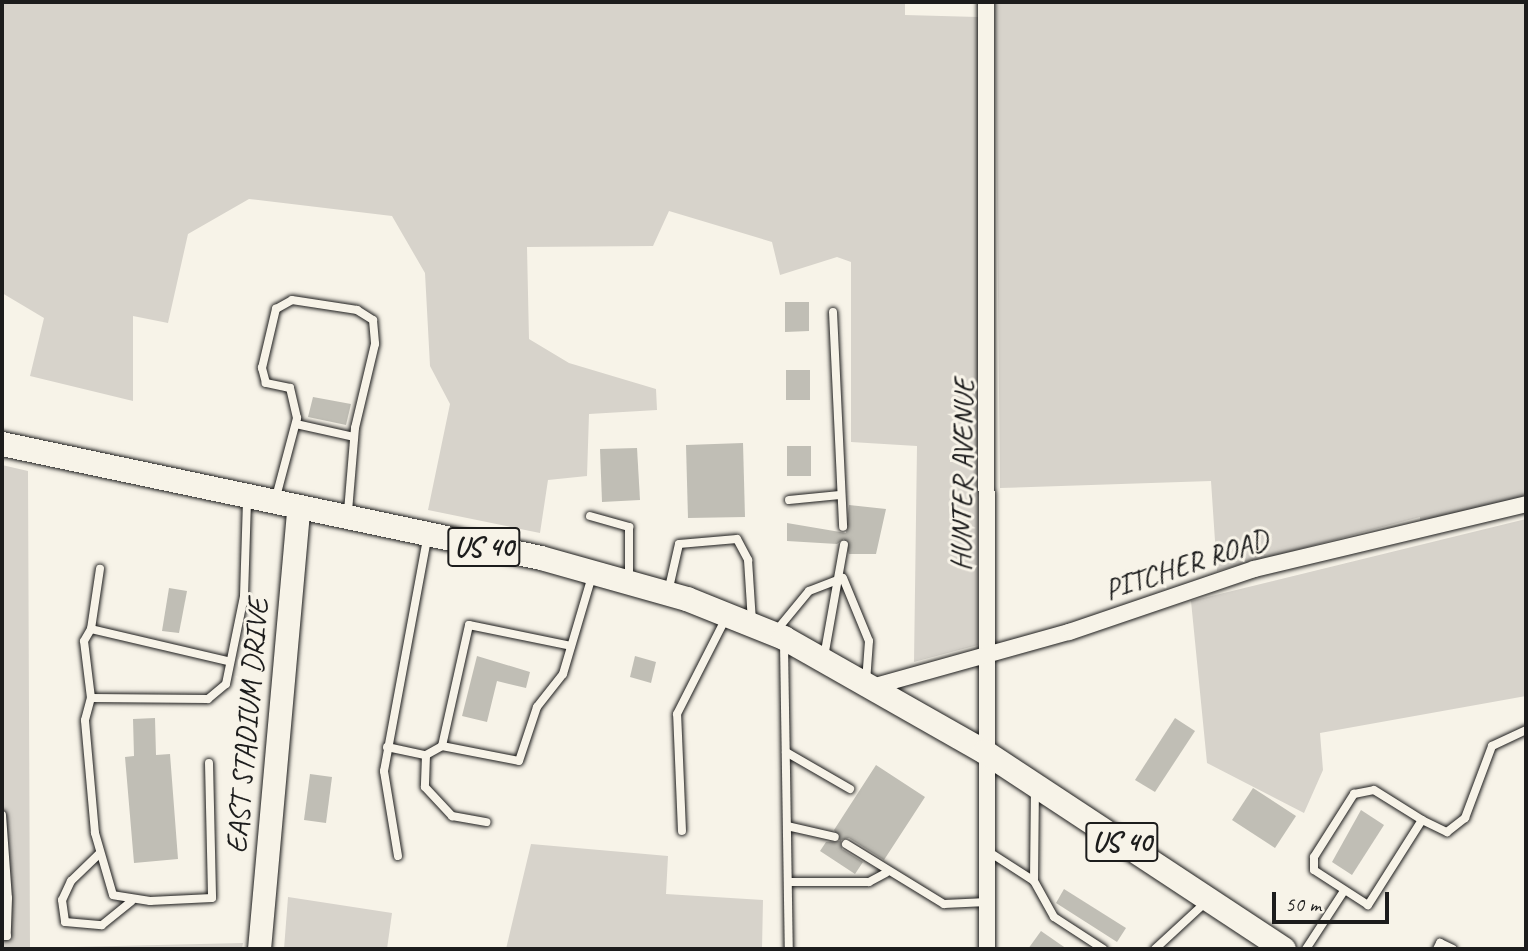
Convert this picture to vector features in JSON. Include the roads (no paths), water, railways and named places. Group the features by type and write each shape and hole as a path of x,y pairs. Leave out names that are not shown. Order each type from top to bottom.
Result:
{"main road":[{"name":"US 40","path":"2,444 593,573 668,593 727,615 770,632 824,660 866,688 985,752 1284,949"},
{"name":"EAST STADIUM DRIVE","path":"259,949 286,506"}],"street":[{"name":"HUNTER AVENUE","path":"986,2 985,752 988,949"},
{"name":"PITCHER ROAD","path":"866,688 987,654 1254,569 1526,504"}],"lane":[{"path":"286,506 296,424 290,388 266,383 262,368 276,309 292,300 357,310 373,320 375,344 354,436 347,519"},
{"path":"833,312 843,527"},
{"path":"296,424 354,436"},
{"path":"789,500 840,495"},
{"path":"91,698 208,699 226,684 227,661 244,596 247,498"},
{"path":"590,516 629,527 629,583"},
{"path":"398,856 384,771 427,535"},
{"path":"668,593 679,544 737,539 748,560 770,632 786,752 789,949"},
{"path":"824,660 843,578 844,545"},
{"path":"100,569 91,629 84,640 91,698 85,720 99,854 107,888 132,901 212,898 209,764"},
{"path":"387,747 426,754 443,746 519,761 537,707 563,674 593,573"},
{"path":"770,632 810,591 843,578"},
{"path":"843,578 869,641 866,688"},
{"path":"682,831 677,714 727,615"},
{"path":"443,746 469,625 571,646"},
{"path":"91,629 227,661"},
{"path":"1422,820 1368,905 1314,870 1314,858 1354,794 1374,790 1447,832 1465,818 1492,746 1526,730"},
{"path":"786,752 850,789"},
{"path":"426,754 425,787 452,816 486,822"},
{"path":"1034,881 1035,785"},
{"path":"2,815 8,898 7,936 2,936"},
{"path":"787,825 835,837"},
{"path":"846,845 886,873 944,904 987,902"},
{"path":"986,850 1034,881 1054,918 1103,949"},
{"path":"99,854 71,881 62,900 65,922 102,925 132,901"},
{"path":"788,882 869,882 886,873"},
{"path":"1306,949 1344,891"},
{"path":"1155,949 1209,900"},
{"path":"1437,949 1440,943 1453,949"}]}
